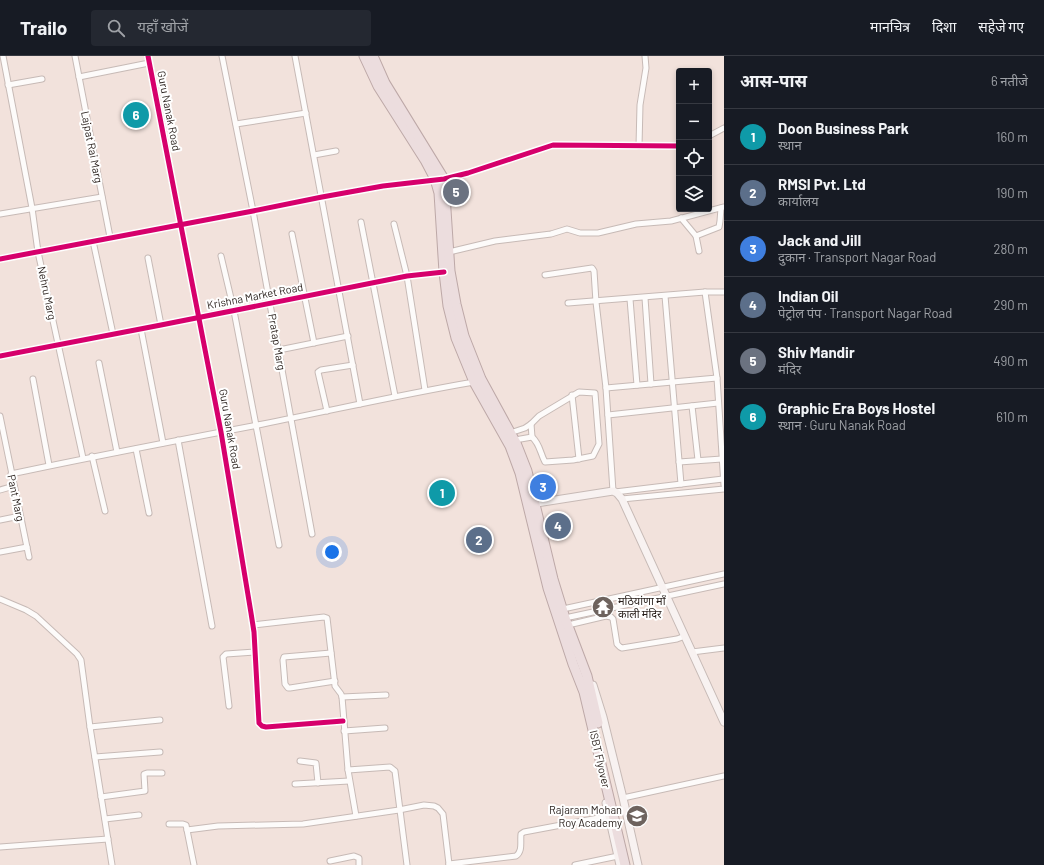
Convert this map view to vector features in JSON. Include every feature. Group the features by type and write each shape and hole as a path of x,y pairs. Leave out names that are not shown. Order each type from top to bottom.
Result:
{"highway":[{"path":"364,56 378,86 425,160 440,179 439,193 444,272 448,306 456,338 474,382 510,446 531,504 583,677"},
{"path":"372,56 385,83 440,179 450,271 464,336 481,379 512,436 527,471 531,504 548,588 583,677"},
{"name":"ISBT Flyover","path":"583,677 631,865"},
{"name":"ISBT Flyover","path":"587,690 625,865"}],"main road":[{"path":"531,504 614,492 622,499 724,722"},
{"path":"583,677 594,687 603,717 638,865"},
{"path":"583,677 580,691 620,865"}],"street":[{"name":"Nehru Marg","path":"3,56 32,208 38,252 83,458"},
{"name":"Lajpat Rai Marg","path":"75,56 110,238"},
{"name":"Guru Nanak Road","path":"148,56 180,224 200,317 221,432 253,625 260,725 266,727 343,721"},
{"name":"Pratap Marg","path":"222,56 253,211 312,534"},
{"path":"295,56 340,289 360,404"},
{"path":"639,146 640,105 646,68 645,56"},
{"path":"79,77 149,63"},
{"path":"8,85 42,79"},
{"path":"236,124 306,113"},
{"path":"712,134 724,128"},
{"path":"0,259 322,197 383,186 440,179 468,173 553,146 676,146"},
{"path":"314,155 336,151"},
{"path":"0,214 102,197"},
{"path":"449,252 495,241 551,234 567,229 580,233 598,233 636,224 657,223 681,218 722,207 718,227 696,236"},
{"path":"681,218 696,236 699,252"},
{"path":"361,222 395,396"},
{"path":"394,224 407,276 425,390"},
{"path":"292,234 314,343"},
{"path":"93,241 113,334"},
{"path":"221,256 234,311 279,544"},
{"path":"148,258 161,325"},
{"path":"546,275 592,268 595,274 596,302 606,388 614,492 723,479"},
{"name":"Krishna Market Road","path":"0,356 407,276 444,272"},
{"path":"568,303 596,302 705,292 724,292"},
{"path":"705,292 717,380 724,486"},
{"path":"665,296 681,484"},
{"path":"645,298 652,384"},
{"path":"630,299 637,385"},
{"path":"141,328 163,443"},
{"path":"279,350 348,336"},
{"path":"99,363 117,452"},
{"path":"327,411 318,372 321,370 353,365"},
{"path":"32,379 49,465"},
{"path":"606,388 717,380 724,381"},
{"path":"11,474 92,456 136,449 425,390 474,382"},
{"path":"512,436 531,424 539,416 579,392 595,393 599,444 593,456 579,459 545,462 541,455 539,446 532,437 531,424"},
{"path":"572,396 579,459"},
{"path":"608,415 718,404"},
{"path":"692,406 698,460"},
{"name":"Pant Marg","path":"0,416 2,439 14,486 29,557"},
{"path":"512,436 532,437"},
{"path":"178,440 212,626"},
{"path":"136,449 149,513"},
{"path":"92,456 105,511"},
{"path":"679,462 722,459"},
{"path":"0,490 14,486"},
{"path":"622,499 724,489"},
{"path":"0,520 20,516"},
{"path":"0,552 27,547"},
{"path":"565,617 663,588 724,574"},
{"path":"565,617 724,584"},
{"path":"0,599 36,616 79,657 82,664 90,727 112,865"},
{"path":"610,608 616,644 620,647 677,639 685,636"},
{"path":"253,625 326,617 328,621 336,688 342,697 348,770 356,816"},
{"path":"565,617 611,617"},
{"path":"692,652 724,648"},
{"path":"229,706 223,657 226,654 255,652"},
{"path":"331,653 284,657 282,660 285,684 288,688 290,688 335,681"},
{"path":"342,697 386,694"},
{"path":"90,727 160,720"},
{"path":"344,731 385,728"},
{"path":"95,757 160,752"},
{"path":"300,761 316,763 318,783"},
{"path":"348,770 393,768 396,774 407,865"},
{"path":"101,797 145,791 144,774 162,773"},
{"path":"623,798 724,776"},
{"path":"295,784 350,781"},
{"path":"187,830 218,826 303,824 400,810 424,805 434,806 443,814 450,864 516,856 519,855 521,850 521,834 524,832 609,816"},
{"path":"105,819 139,815"},
{"path":"169,824 186,825 194,865"},
{"path":"0,847 108,839"},
{"path":"330,861 354,856 359,858 359,865"},
{"path":"574,865 618,856"}],"cycle path":[{"path":"148,56 221,432 254,632 259,723 266,727 343,721"},
{"path":"0,259 383,186 444,179 468,173 553,145 676,146"},
{"path":"0,356 407,276 444,272"}],"place":[{"name":"Graphic Era Boys Hostel","path":"136,115"},
{"name":"Shiv Mandir","path":"456,192"},
{"name":"Jack and Jill","path":"543,487"},
{"name":"Doon Business Park","path":"442,493"},
{"name":"Indian Oil","path":"558,526"},
{"name":"RMSI Pvt. Ltd","path":"479,540"},
{"name":"मठियांणा माँ काली मंदिर","path":"603,607"},
{"name":"Rajaram Mohan Roy Academy","path":"637,816"}]}
